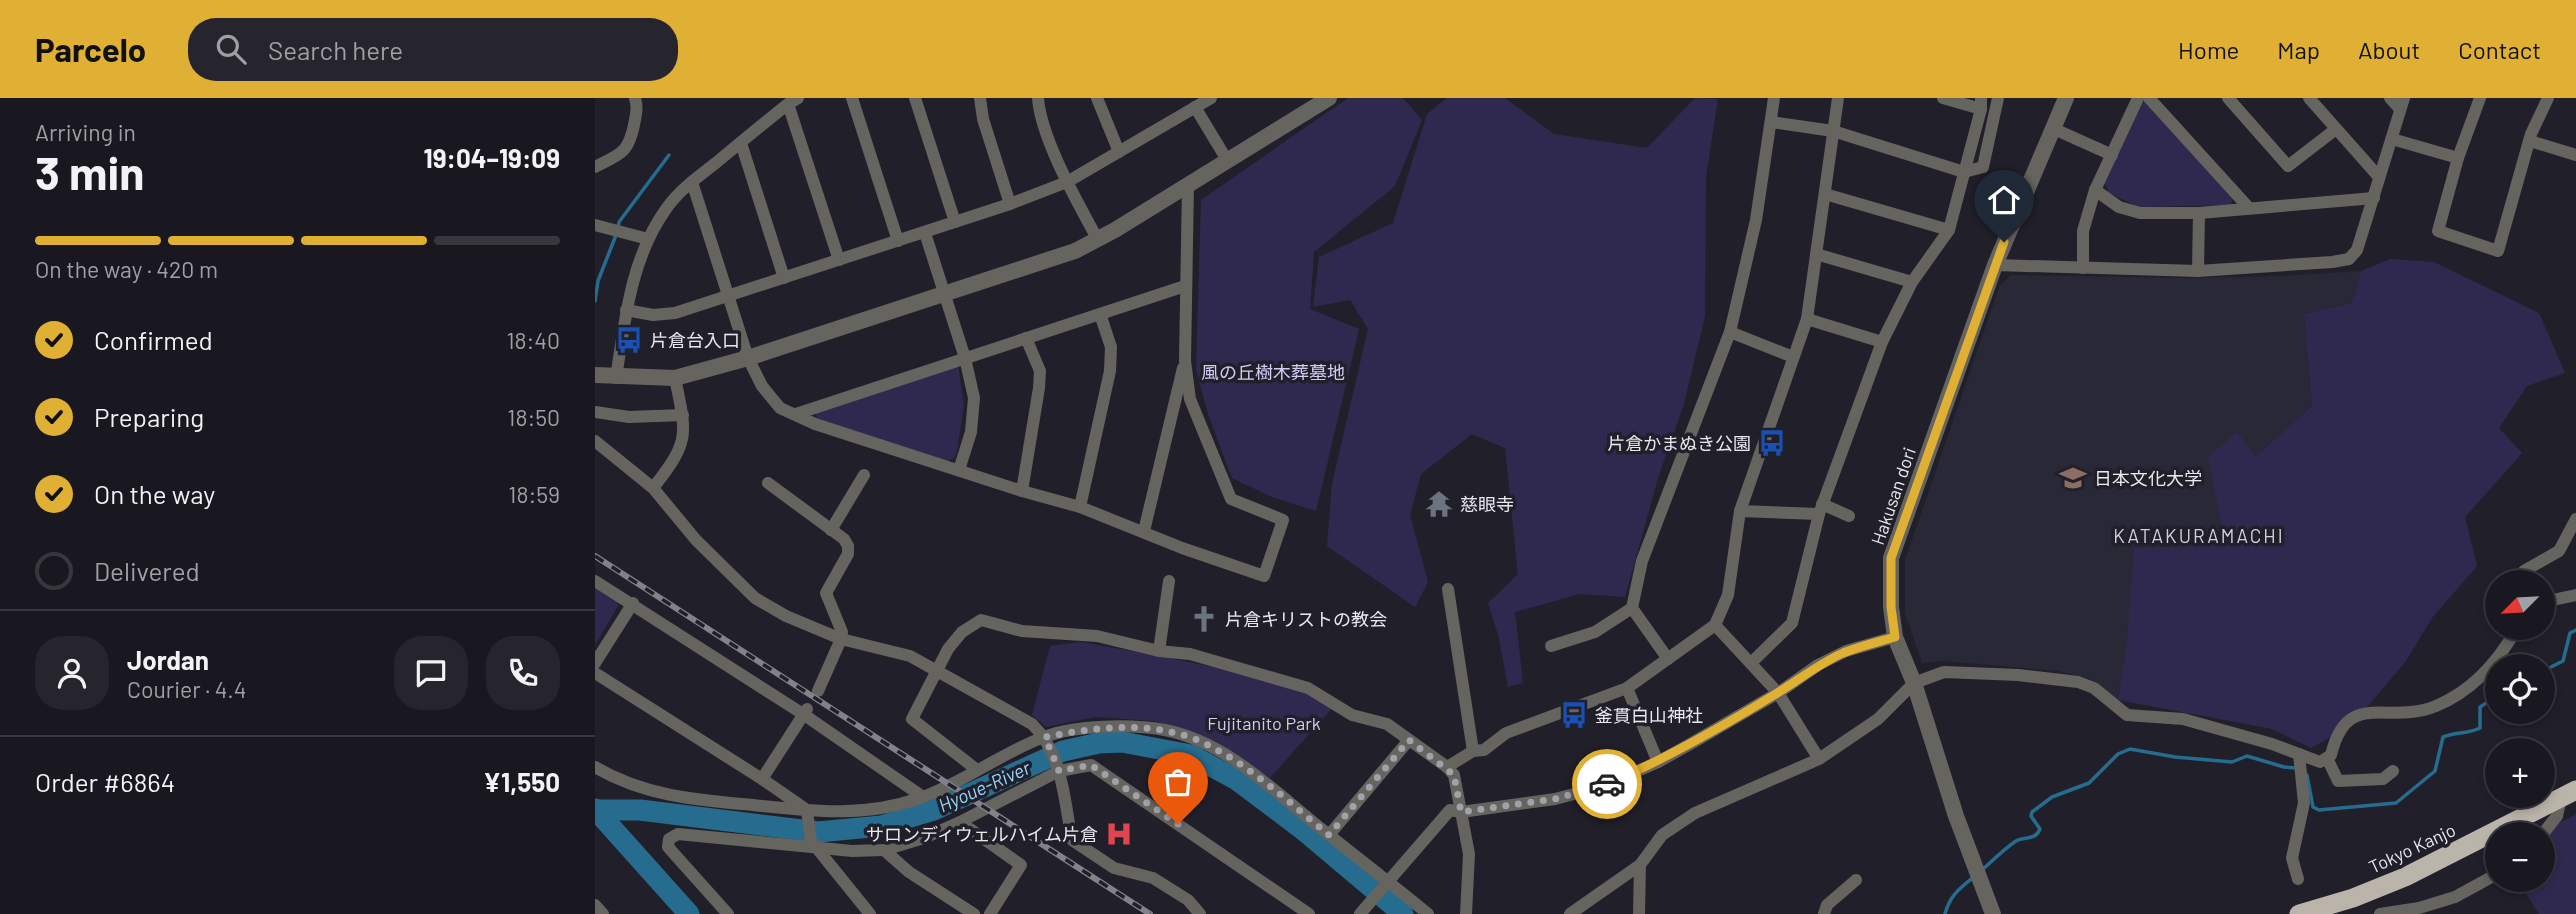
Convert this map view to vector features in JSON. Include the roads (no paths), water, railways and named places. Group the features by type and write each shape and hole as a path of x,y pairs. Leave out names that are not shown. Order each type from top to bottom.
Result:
{"highway":[{"name":"Tokyo Kanjo","path":"2308,914 2405,877 2569,794"}],"street":[{"path":"595,167 623,152 631,141 638,109 635,98"},
{"path":"852,98 898,241"},
{"path":"915,98 955,222"},
{"path":"980,98 983,119 1010,204"},
{"path":"1038,98 1039,112 1067,182 1098,240"},
{"path":"1097,98 1119,152"},
{"path":"626,310 653,315 675,313 1010,204 1067,182 1211,98"},
{"path":"595,375 616,378 675,378 748,358 1075,251 1188,186 1329,98"},
{"path":"1551,646 1595,632 1632,608 1642,561 1730,332 1756,220 1774,98"},
{"path":"1447,767 1473,751 1485,750 1506,733 1627,688 1715,625 1728,595 1740,511 1807,319 1838,98"},
{"path":"1751,663 1792,623 1821,510 1882,342 1912,282 1949,230 1981,103 1943,98"},
{"path":"1771,122 1833,131 1964,172 1983,167 1998,98"},
{"name":"Hakusan dori","path":"1993,914 1956,816 1914,682 1895,637 1891,607 1891,558 1995,265 2066,98"},
{"path":"2083,268 2083,231 2095,190 2138,98"},
{"path":"2150,98 2249,208"},
{"path":"2228,98 2288,166 2336,129"},
{"path":"2309,98 2379,177"},
{"path":"1995,265 2198,271 2349,259 2357,250 2402,104 2390,98"},
{"path":"2480,98 2458,158 2438,231 2498,251 2530,141 2548,98"},
{"path":"616,378 626,310 637,268 648,239 666,209 692,182 793,101 839,260"},
{"path":"1195,107 1227,160"},
{"path":"2052,128 2112,155"},
{"path":"2392,139 2458,158"},
{"path":"2530,141 2576,155"},
{"path":"741,143 784,278"},
{"path":"692,182 748,358 762,386 780,408 815,424 1080,507 1182,548 1264,576 1283,520 1231,499 1190,399 1185,360 1188,186"},
{"path":"2095,190 2119,206 2140,214 2199,213 2374,198"},
{"path":"1825,194 1949,230"},
{"path":"2198,271 2199,213"},
{"path":"595,225 648,239"},
{"path":"925,233 965,358 974,398 971,432 959,470"},
{"path":"1816,254 1912,282"},
{"path":"796,414 1185,286"},
{"path":"1080,507 1110,371 1111,348 1100,314"},
{"path":"1807,319 1882,342"},
{"path":"1730,332 1793,357"},
{"path":"1022,491 1039,388 1039,371 1026,338"},
{"path":"1143,531 1185,360"},
{"path":"653,488 676,459 683,443 683,415 675,378"},
{"path":"595,412 629,416 683,415"},
{"path":"595,441 653,488 696,540 755,598 786,616 841,639 910,656 1032,724 1045,737 1059,771 1072,841 1114,867 1153,878 1188,900 1200,914"},
{"path":"831,530 865,475"},
{"path":"768,483 848,546 848,554 826,593 842,632 818,691"},
{"path":"1740,511 1821,510 1849,516"},
{"path":"2526,570 2559,551 2576,519"},
{"path":"595,581 805,711 923,797"},
{"path":"1159,651 1169,581"},
{"path":"1448,589 1473,751"},
{"path":"2555,599 2576,595"},
{"path":"595,663 633,603"},
{"path":"1632,608 1668,659"},
{"path":"977,770 912,719 948,649 962,632 981,620 1022,631 1097,636 1159,651 1190,654 1308,688 1352,715 1387,724 1447,767 1454,775 1469,854 1466,914"},
{"path":"1715,625 1778,693 1819,759"},
{"path":"1364,911 1450,810 1461,812 1555,799 1601,787 1658,762 1778,693 1818,665 1895,637"},
{"path":"1570,914 1640,865 1662,835 1695,813 1819,759 1878,719 1914,682 1944,672 2018,675 2078,682 2094,688 2127,715 2183,719 2272,744 2319,762 2330,755 2335,738 2347,720 2363,712 2401,714 2435,706 2474,684 2501,654 2510,640"},
{"path":"595,673 762,779 807,815 813,845 870,914"},
{"path":"1627,688 1658,762"},
{"path":"762,779 805,711"},
{"path":"595,766 642,789 674,797 807,815 872,811 923,797 1045,737 1079,730 1120,727 1165,730 1207,744 1250,772 1385,884 1428,914"},
{"path":"1329,835 1409,740"},
{"path":"2298,879 2293,858 2304,803 2299,754"},
{"path":"2327,758 2338,781 2383,779 2393,771"},
{"path":"728,914 668,847 669,839 678,834 884,850 924,838 960,822 1059,771 1091,765 1309,914"},
{"path":"2552,822 2569,794"},
{"path":"960,822 1021,864 989,914"},
{"path":"884,850 909,872 974,914"},
{"path":"1639,914 1640,865"},
{"path":"1824,914 1827,905 1856,880"},
{"path":"2380,914 2419,908 2455,897 2485,881"},
{"path":"595,905 603,914"}],"waterway":[{"path":"618,228 619,222 669,155"},
{"path":"595,301 598,281 616,235"},
{"path":"2555,665 2563,661 2570,633 2576,630"},
{"path":"2307,775 2313,807 2319,810 2396,803 2435,771 2443,737 2480,728 2480,707 2485,704"},
{"name":"Hyoue-River","path":"596,810 640,810 818,832 881,826 934,810 1063,751 1099,743 1122,742 1191,755 1237,780 1302,829 1403,914"},
{"path":"1981,871 2016,841 2038,833 2040,829 2031,816 2032,812 2052,797 2089,783 2118,754 2130,749 2175,757 2232,762 2247,756 2296,768"},
{"path":"595,809 689,914"},
{"path":"1945,914 1960,888 1975,876"}],"railway":[{"path":"595,556 1150,914"}],"place":[{"name":"片倉台入口","path":"629,340"},
{"name":"片倉かまぬき公園","path":"1772,443"},
{"name":"日本文化大学","path":"2073,478"},
{"name":"慈眼寺","path":"1439,504"},
{"name":"片倉キリストの教会","path":"1204,619"},
{"name":"釜貫白山神社","path":"1574,715"},
{"name":"サロンディウェルハイム片倉","path":"1119,834"}],"district":[{"name":"KATAKURAMACHI","path":"2199,535"}],"park label":[{"name":"風の丘樹木葬墓地","path":"1273,372"},
{"name":"Fujitanito Park","path":"1264,723"}]}
